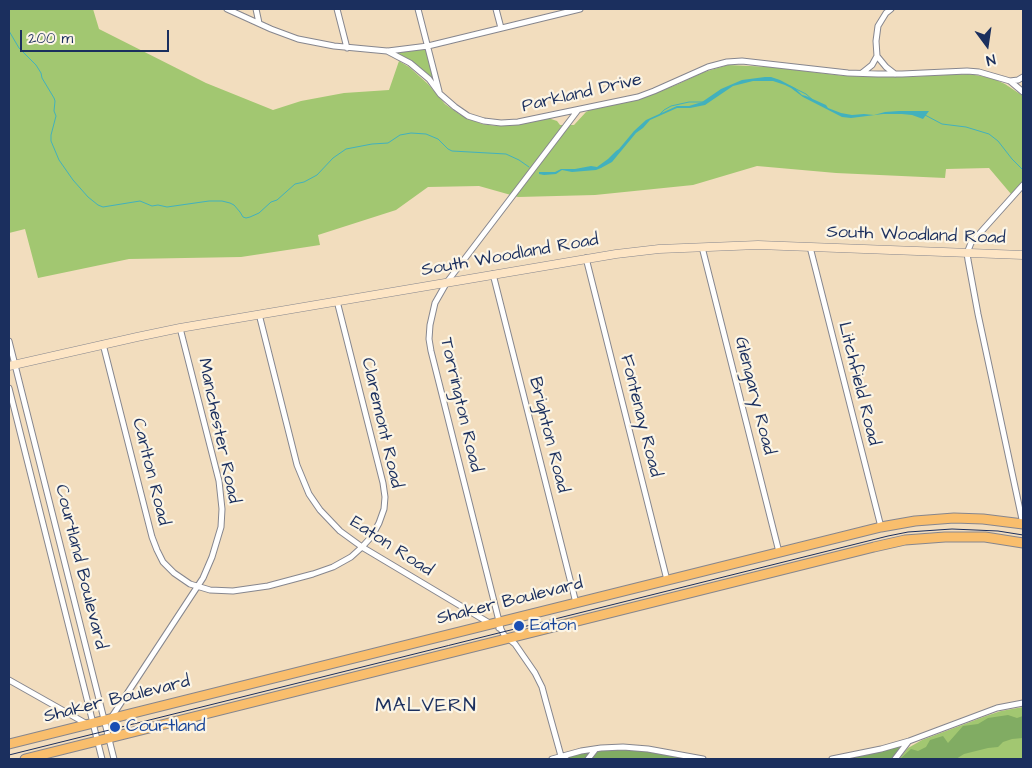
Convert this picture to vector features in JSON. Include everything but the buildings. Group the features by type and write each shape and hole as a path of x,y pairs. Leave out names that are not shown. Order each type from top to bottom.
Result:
{"main road":[{"name":"Shaker Boulevard","path":"9,744 497,625 576,603 880,526 954,518 1023,524"},
{"name":"Shaker Boulevard","path":"25,759 894,542 966,536 1023,543"}],"street":[{"name":"Parkland Drive","path":"227,9 298,39 347,48 387,51 410,63 429,79 440,94 468,116 493,122 518,122 638,97 670,85 708,67 727,62 742,61 861,73 895,74 967,71 990,74 1010,81 1023,92"},
{"path":"256,9 259,23"},
{"path":"338,9 347,48"},
{"path":"418,9 440,94"},
{"path":"496,9 501,28"},
{"path":"387,51 428,46 580,9"},
{"path":"861,73 872,65 877,56 878,26 886,13 891,9"},
{"path":"877,56 895,74"},
{"path":"1010,81 1023,77"},
{"name":"Torrington Road","path":"497,625 430,345 429,332 433,310 447,282 578,110"},
{"path":"1023,185 971,243 967,253 978,314 1023,524"},
{"name":"South Woodland Road","path":"12,365 180,328 586,258 660,249 758,245 1023,255"},
{"name":"Glengary Road","path":"702,246 779,552"},
{"name":"Litchfield Road","path":"810,247 880,526"},
{"name":"Fontenay Road","path":"586,258 667,580"},
{"name":"Brighton Road","path":"493,274 576,603"},
{"name":"Claremont Road","path":"197,587 226,591 257,588 281,583 333,567 351,558 376,530 385,502 384,491 338,301"},
{"name":"Eaton Road","path":"259,314 294,454 304,484 314,502 340,531 362,547 497,625 502,634 515,644 535,673 542,687 563,758"},
{"name":"Manchester Road","path":"107,719 197,587 208,569 219,537 222,499 180,328"},
{"name":"Courtland Boulevard","path":"9,341 12,365 19,382 97,692 107,719 114,759"},
{"name":"Carlton Road","path":"104,344 154,543 166,566 185,581 197,587"},
{"name":"Courtland Boulevard","path":"19,382 9,386 86,695 90,724 98,741 102,759"},
{"path":"43,524 54,521"},
{"path":"9,680 90,724"},
{"path":"86,695 97,692"},
{"path":"832,759 909,741 997,708 1023,703"},
{"path":"895,759 909,741"},
{"path":"552,759 563,758 581,751 623,747 703,759"},
{"path":"588,759 596,749"},
{"path":"853,755 858,759"}],"green space":[{"path":"9,9 93,9 99,29 206,83 273,110 301,101 344,93 389,90 399,61 409,67 428,84 445,104 459,114 482,124 496,126 518,125 544,119 557,121 560,125 574,125 590,110 637,100 704,72 728,65 771,67 845,76 906,77 968,74 981,76 1005,84 1023,96 1023,181 1011,194 989,168 946,169 945,178 836,173 757,166 693,185 595,195 518,197 479,186 428,187 396,210 318,235 320,245 241,257 129,259 38,278 25,229 9,233"},
{"path":"428,46 440,94 429,79 410,63 387,51"},
{"path":"1023,707 1023,759 899,759 908,748 922,740 1001,711"},
{"path":"1008,715 1017,718 1023,716 1023,738 1003,742 998,747 964,754 956,759 900,759 911,749 918,751 926,747 930,740 943,736 948,743 963,726 978,724 988,718"},
{"path":"909,741 895,759 832,759"},
{"path":"623,747 703,759 552,759 572,753"}],"water":[{"path":"765,77 780,80 795,88 802,95 841,113 874,115 885,112 929,111 923,119 902,114 842,117 803,97 785,85 773,81 753,81 733,86 705,105 677,108 650,120 636,133 612,162 601,168 572,172 562,170 556,174 539,174 539,172 555,172 561,169 597,167 619,149 646,120 677,106 689,106 702,102 721,89 742,80"}],"waterway":[{"path":"9,31 19,48 36,65 54,98 56,116 51,141 59,160 88,197 103,207 140,201 152,206 167,207 222,201 234,205 243,217 246,218 259,213 295,184 304,182 317,175 333,158 346,149 388,143 400,135 411,133 426,134 438,139 452,151 506,154 529,167"},
{"path":"790,86 806,94 814,101"},
{"path":"660,114 671,106 689,102 703,102"},
{"path":"925,115 942,124 966,127 989,134 998,141 1023,170"}],"tram line":[{"path":"9,755 888,536 908,532 952,529 998,531 1023,535"}],"place":[{"name":"Eaton","path":"519,626"},
{"name":"Courtland","path":"115,727"}],"district":[{"name":"MALVERN","path":"426,707"}]}
